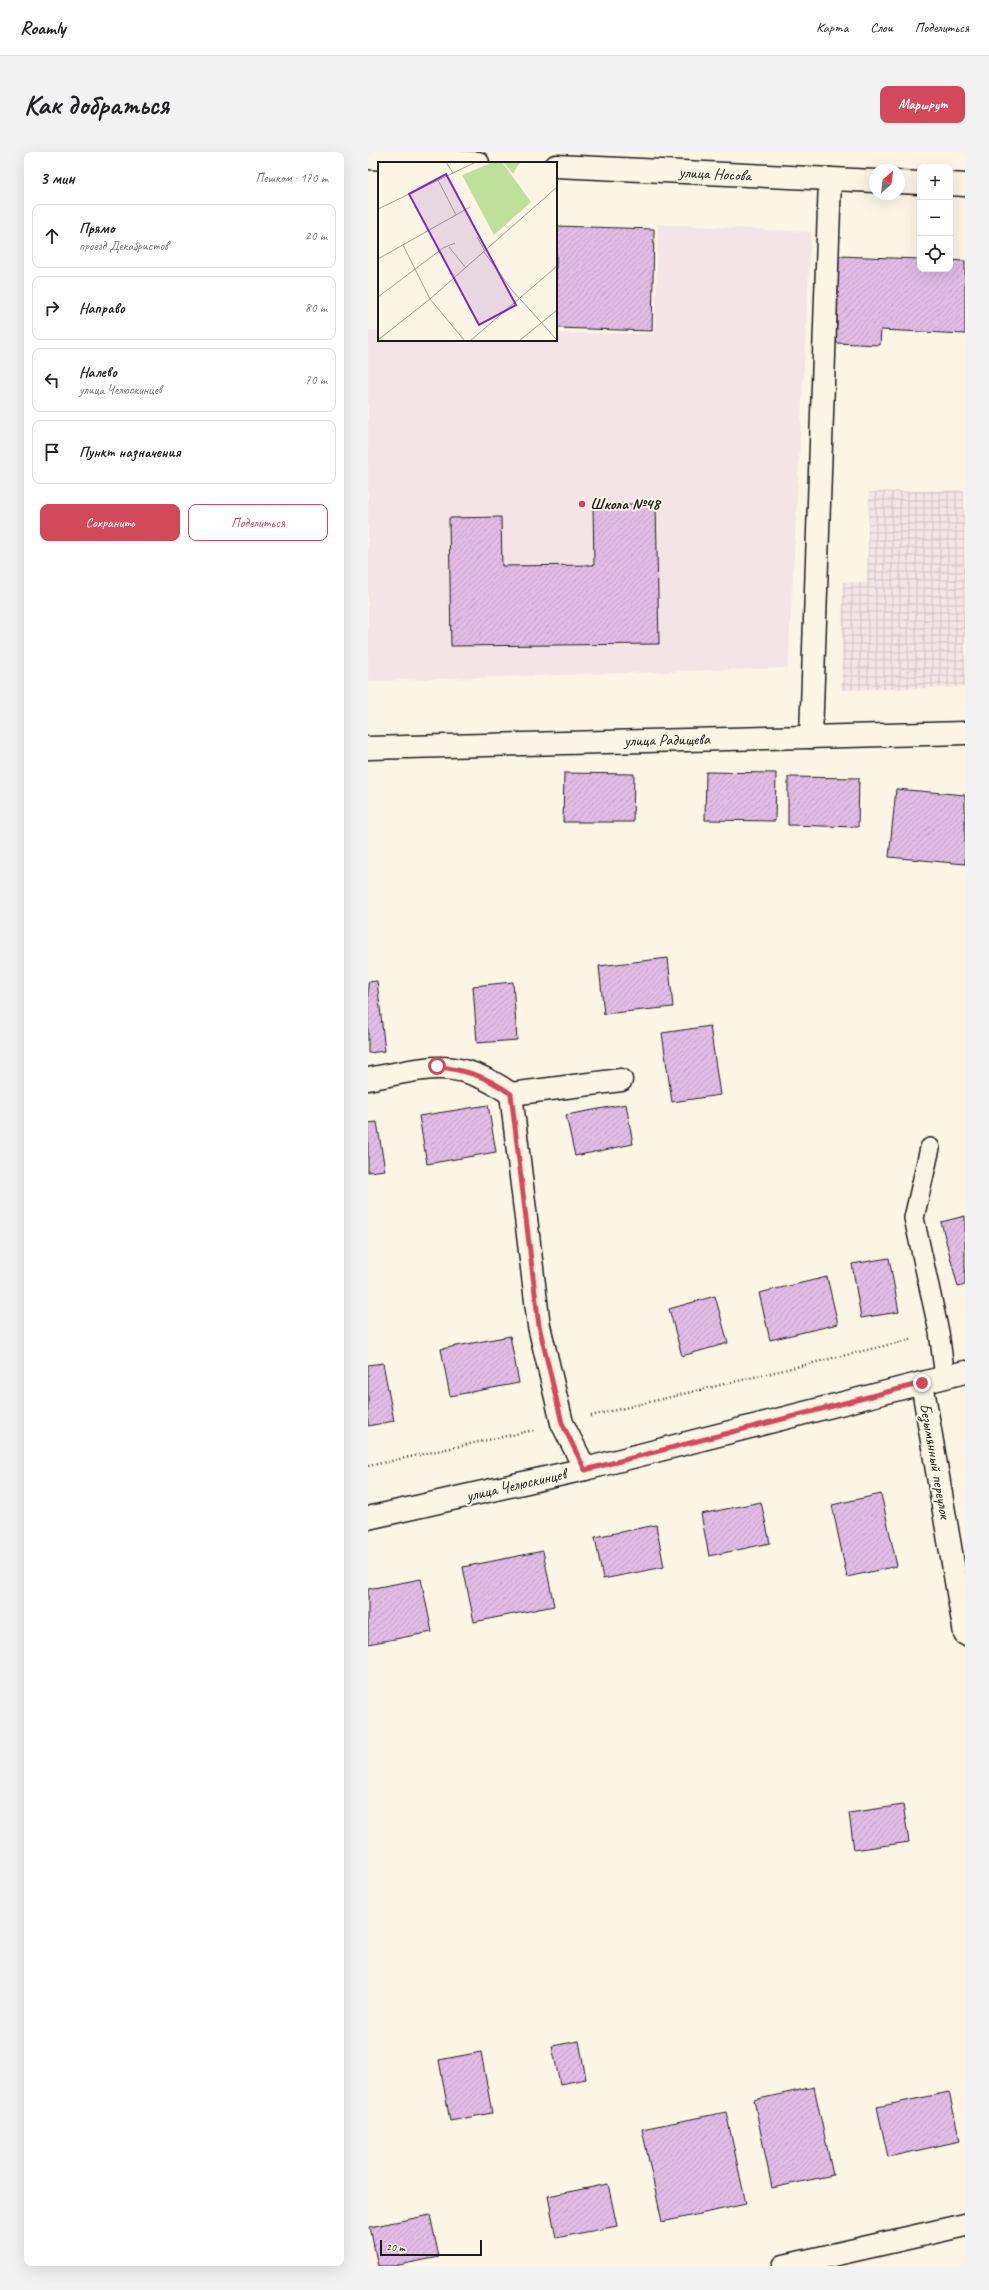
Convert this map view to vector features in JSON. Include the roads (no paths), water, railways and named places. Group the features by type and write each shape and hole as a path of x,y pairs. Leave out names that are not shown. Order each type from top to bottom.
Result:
{"street":[{"path":"368,158 456,162"},
{"name":"улица Носова","path":"557,166 869,181"},
{"path":"811,737 830,179"},
{"path":"905,182 917,183"},
{"path":"953,184 965,184"},
{"name":"улица Радищева","path":"368,748 965,733"},
{"path":"368,1079 437,1066 471,1072 492,1081 511,1094 621,1080"},
{"path":"511,1094 539,1326 562,1423 585,1470"},
{"name":"улица Челюскинцев","path":"368,1518 585,1470 955,1375"},
{"name":"Безымянный переулок","path":"922,1383 965,1634"},
{"path":"784,2266 965,2225"}],"lane":[{"path":"930,1148 914,1218 938,1332 955,1375"}],"place":[{"name":"Школа №48","path":"582,504"}]}
